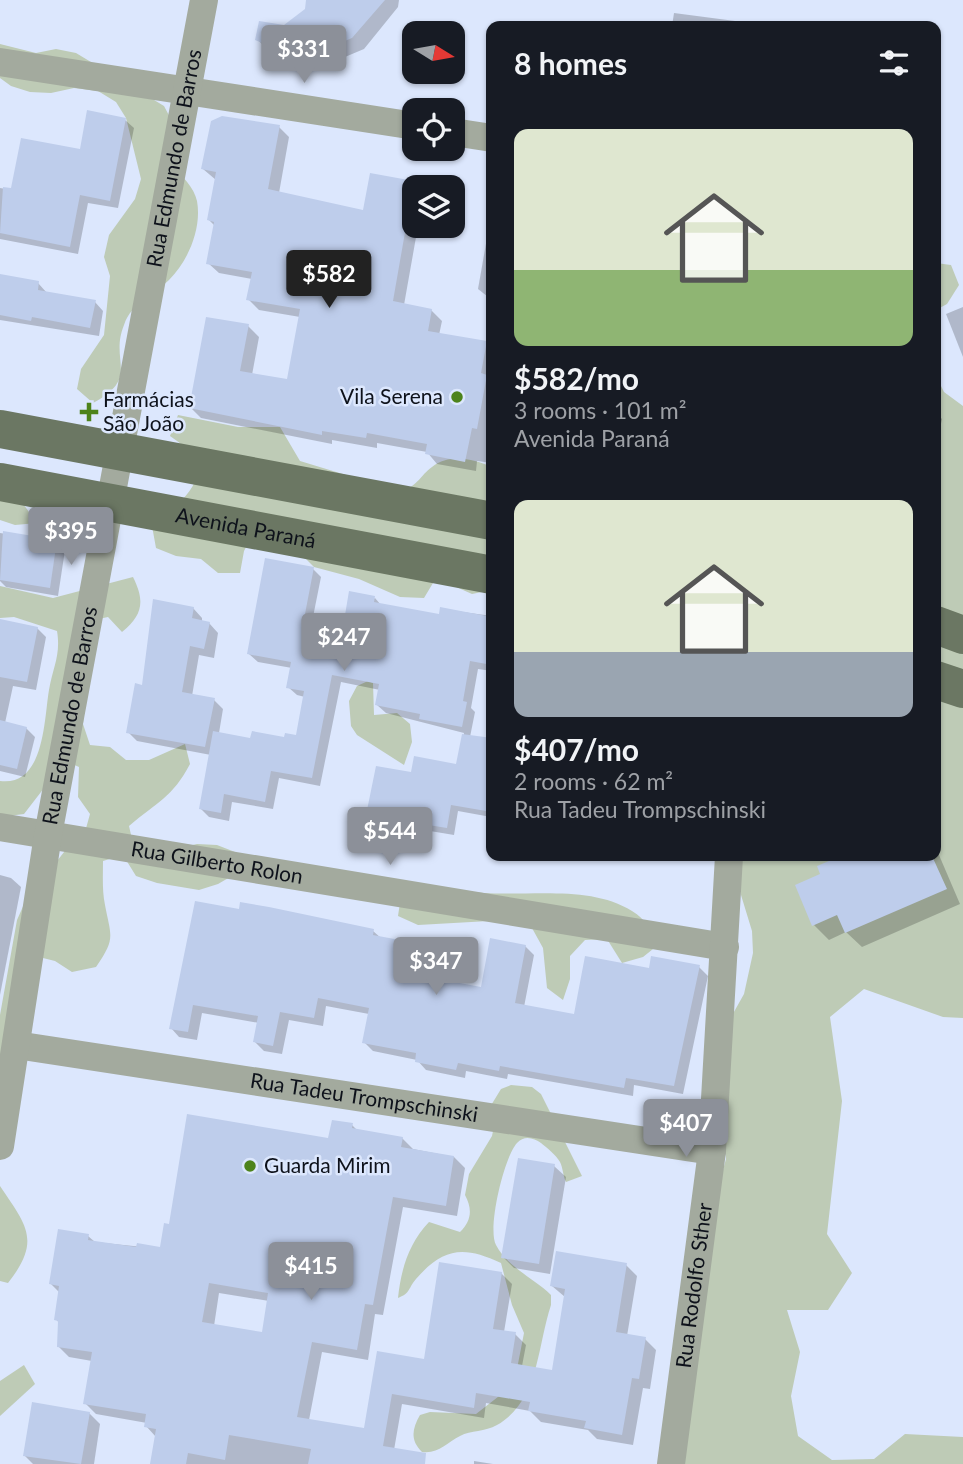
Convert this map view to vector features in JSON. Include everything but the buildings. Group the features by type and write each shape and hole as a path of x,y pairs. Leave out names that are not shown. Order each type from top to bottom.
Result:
{"main road":[{"path":"0,429 486,520"},
{"name":"Avenida Paraná","path":"0,482 108,505 486,574"},
{"path":"941,627 963,635"},
{"path":"941,682 963,689"}],"street":[{"name":"Rua Edmundo de Barros","path":"0,1146 48,835 204,0"},
{"path":"0,62 186,93 402,124"},
{"path":"465,134 486,137"},
{"name":"Rua Gilberto Rolon","path":"0,827 725,947"},
{"name":"Rua Rodolfo Sther","path":"671,1464 712,1151 729,861"},
{"name":"Rua Tadeu Trompschinski","path":"16,1045 712,1151"}],"green space":[{"path":"0,44 36,53 56,49 76,53 164,106 174,125 172,166 190,186 197,201 197,222 188,254 169,280 132,310 120,338 120,377 107,394 93,403 77,389 81,369 104,335 110,276 104,257 109,235 135,199 141,179 126,118 116,102 98,91 74,88 51,93 30,92 11,86 0,78"},
{"path":"941,264 951,265 959,285 947,304 941,307"},
{"path":"941,386 944,392 963,406 963,1018 943,1017 864,989 830,1017 842,1101 827,1234 852,1273 828,1310 787,1310 800,1352 791,1396 798,1436 832,1460 874,1459 905,1434 963,1437 963,1464 680,1464 721,1177 726,1159 724,1138 730,1019 744,994 753,953 752,931 741,895 739,861 941,861"},
{"path":"178,415 238,427 280,427 300,461 402,492 432,467 446,460 469,460 486,465 486,591 472,594 436,578 424,598 400,597 359,579 314,567 306,559 254,532 244,551 240,573 218,573 201,559 176,556 156,548 152,526 187,494 194,484 197,472 186,449 170,436"},
{"path":"0,487 13,490 37,523 15,525 0,520"},
{"path":"133,577 139,593 140,607 129,626 122,632 108,617 94,620 83,724 90,745 110,747 126,760 149,760 185,744 190,764 177,785 129,826 134,848 175,849 197,844 217,845 235,852 237,873 218,884 199,890 157,883 136,876 123,855 103,861 103,894 110,931 107,950 96,967 72,972 55,961 35,956 0,1091 0,1015 17,920 25,902 68,847 85,832 90,814 78,797 79,767 61,759 51,779 24,814 0,817 0,781 15,780 26,773 40,748 58,647 57,631 14,617 0,618 0,586 53,598"},
{"path":"368,681 373,683 374,715 397,713 410,724 412,742 404,765 357,735 351,726 349,701 357,686"},
{"path":"419,885 484,893 560,893 598,898 616,903 637,914 648,926 658,945 643,957 622,963 607,939 585,940 570,956 570,979 563,1000 547,988 543,948 532,928 489,921 418,925 398,916 401,896"},
{"path":"511,1085 532,1087 541,1094 582,1176 566,1182 561,1164 549,1149 538,1141 526,1138 520,1140 512,1151 498,1193 494,1224 496,1245 507,1260 551,1295 551,1305 529,1388 511,1415 497,1425 464,1434 433,1451 422,1452 414,1434 420,1415 430,1412 476,1414 503,1393 516,1374 524,1333 512,1305 501,1263 465,1252 445,1255 426,1268 407,1292 398,1298 407,1257 429,1222 460,1232 467,1224 470,1210 465,1195 469,1174 492,1136 494,1126 490,1107 501,1089"},
{"path":"0,1186 23,1222 27,1244 25,1255 8,1283 0,1281"},
{"path":"24,1365 35,1384 0,1416 0,1381"}],"place":[{"name":"Vila Serena","path":"457,397"},
{"name":"Farmácias São João","path":"89,412"},
{"name":"Guarda Mirim","path":"250,1166"}]}
